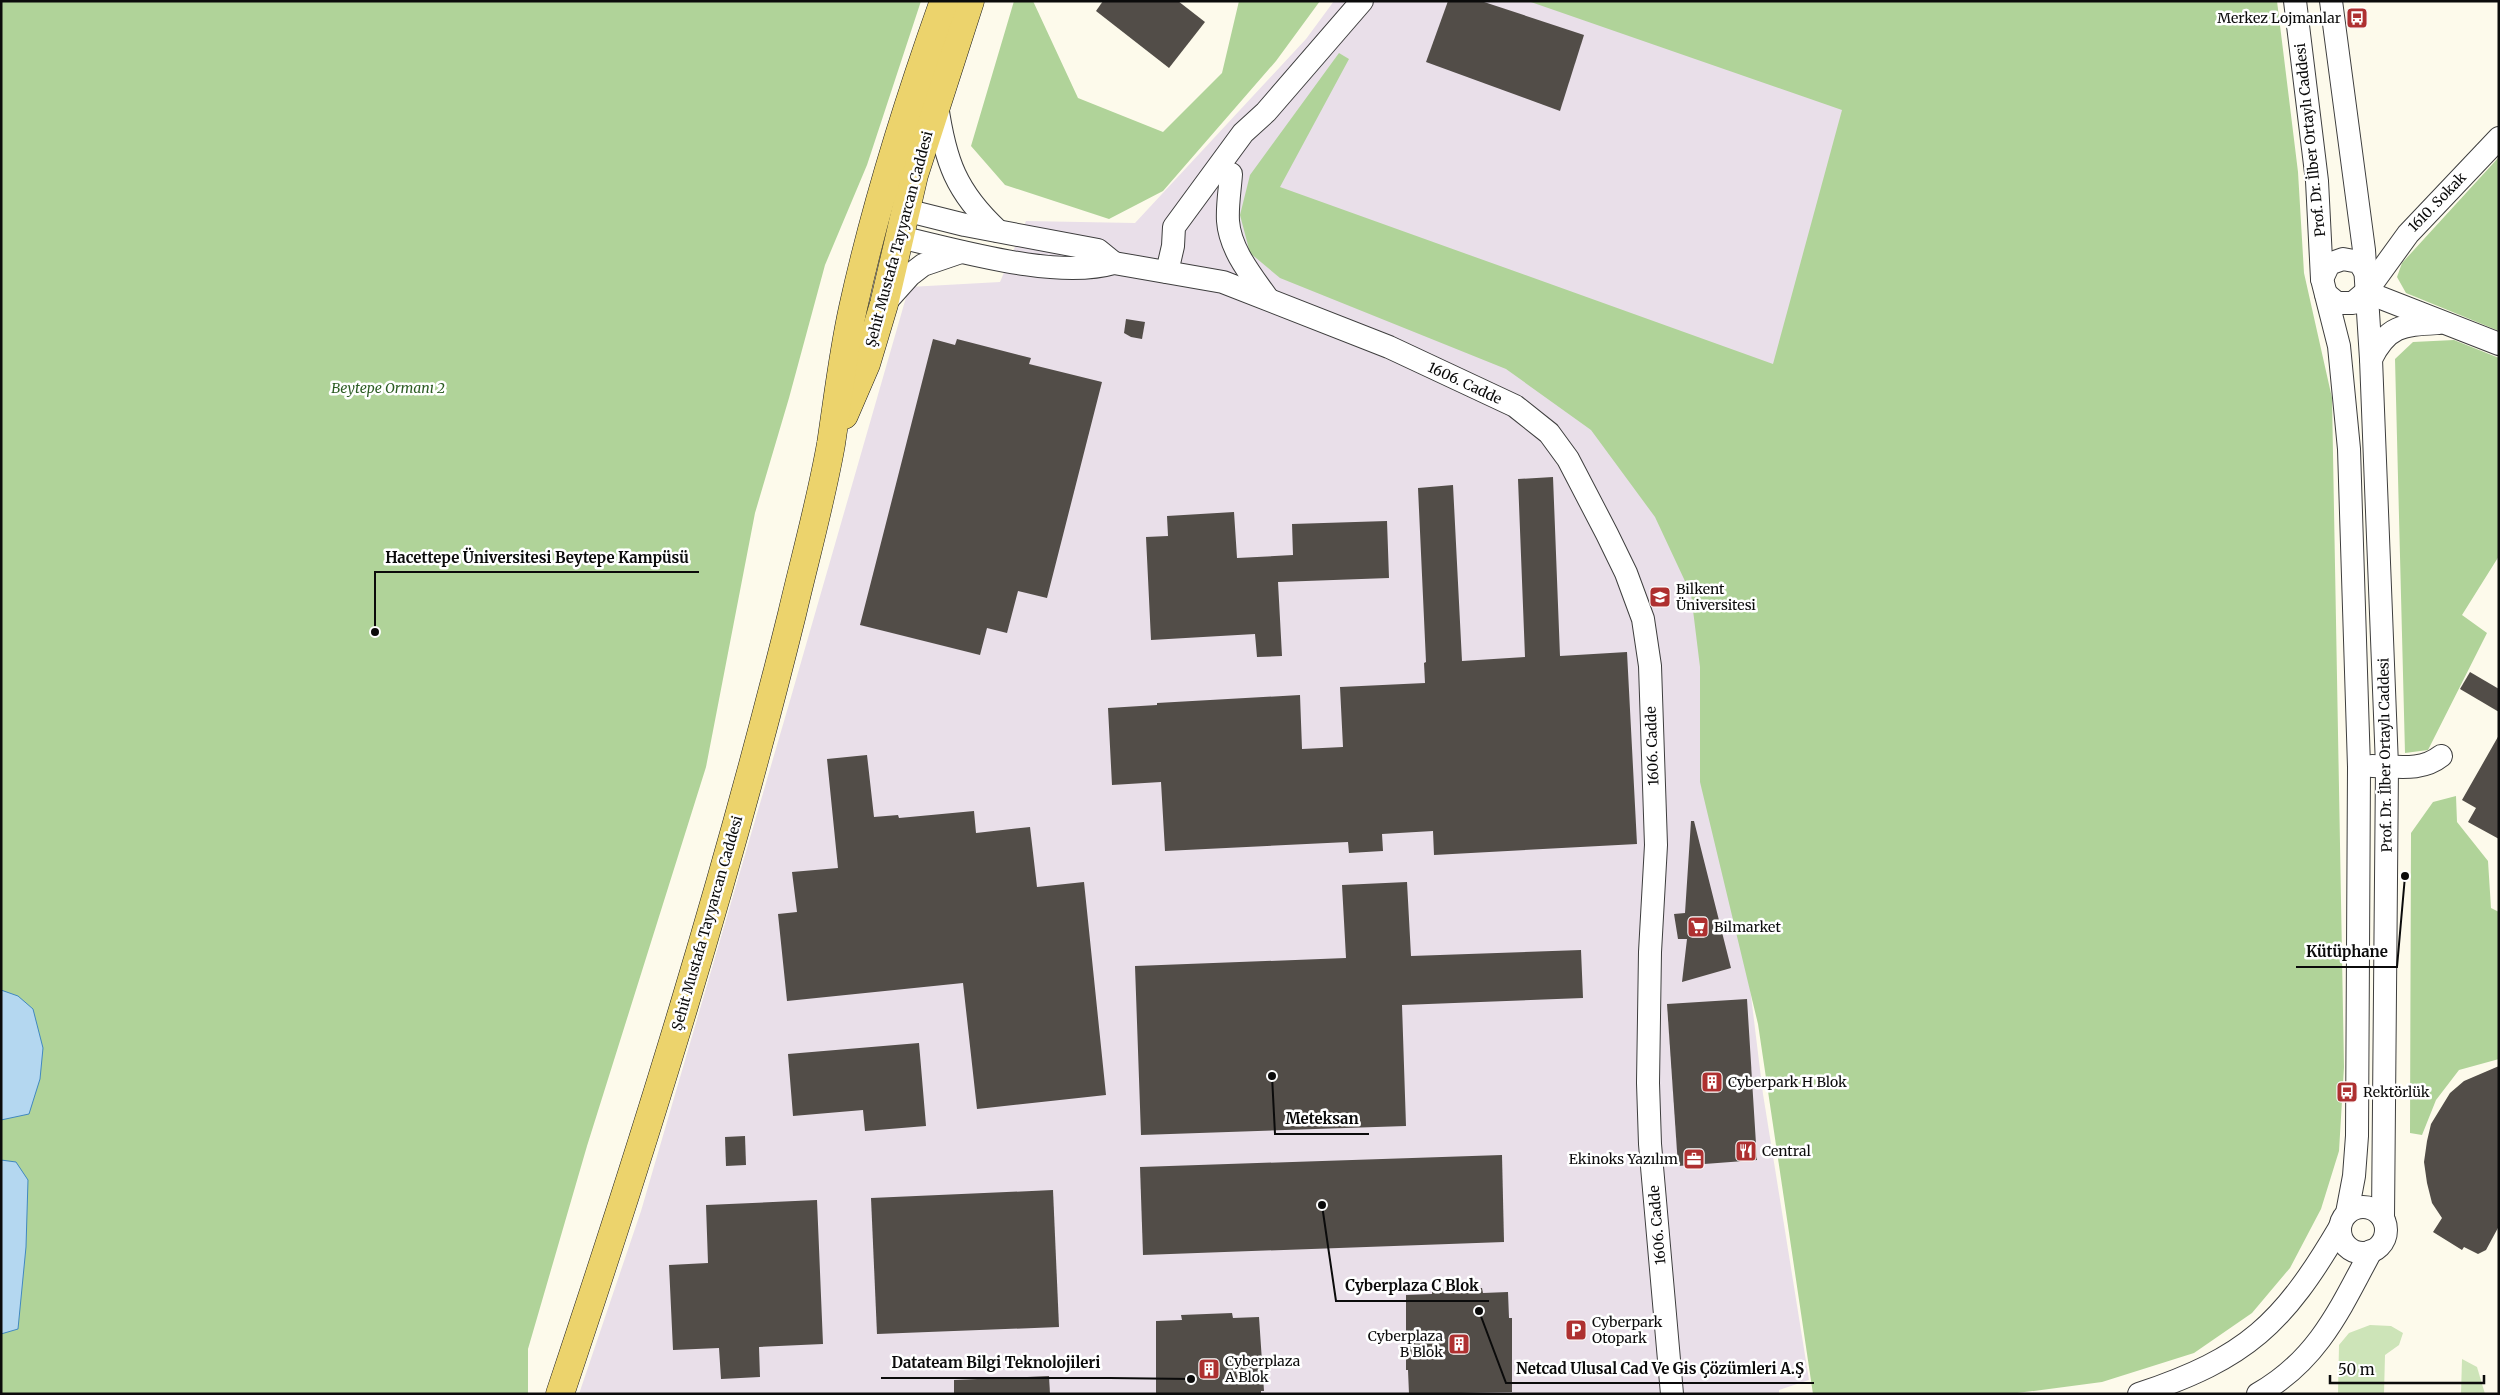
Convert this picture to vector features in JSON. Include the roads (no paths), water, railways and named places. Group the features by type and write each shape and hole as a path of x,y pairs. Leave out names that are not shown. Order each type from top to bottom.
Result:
{"main road":[{"name":"Şehit Mustafa Tayyarcan Caddesi","path":"560,1394 597,1288 714,908 781,656 830,446 842,359 871,230 891,157 944,1"},
{"name":"Şehit Mustafa Tayyarcan Caddesi","path":"830,446 866,364 884,304 905,210 937,102 970,1"},
{"path":"878,203 905,210"},
{"path":"871,230 898,236"}],"street":[{"path":"1167,272 1173,246 1174,227 1243,133 1266,112 1362,1"},
{"name":"Prof. Dr. İlber Ortaylı Caddesi","path":"2139,1394 2175,1382 2218,1362 2247,1345 2273,1323 2297,1294 2344,1220 2354,1176 2357,1136 2359,766 2349,448 2339,346 2324,286 2317,181 2295,1"},
{"name":"Prof. Dr. İlber Ortaylı Caddesi","path":"2258,1394 2281,1381 2312,1350 2332,1324 2371,1251 2382,1244 2386,1232 2383,1218 2387,766 2371,359 2364,250 2331,1"},
{"path":"937,102 944,149 953,174 982,216 998,231"},
{"path":"1173,246 1187,232 1256,141 1266,112"},
{"name":"1610. Sokak","path":"2364,250 2408,234 2499,138"},
{"path":"1231,174 1228,221 1232,238 1244,264 1268,299"},
{"path":"905,210 998,231 1098,250 1114,263"},
{"path":"2408,234 2389,259 2366,282 2353,303 2337,302 2324,286 2329,264 2343,259 2359,262 2366,282 2396,304 2499,344"},
{"path":"898,236 1013,262 1080,268 1097,268 1114,263"},
{"path":"884,304 910,275 923,265 963,252"},
{"path":"2389,259 2384,276 2386,290 2396,304"},
{"name":"1606. Cadde","path":"1114,263 1223,282 1389,347 1515,406 1549,433 1568,459 1626,573 1642,619 1650,666 1656,845 1650,952 1650,1144 1672,1394"},
{"path":"2371,359 2380,340 2396,329 2413,325 2443,323"},
{"path":"2359,766 2419,767 2432,763 2440,756"},
{"path":"2358,950 2386,950"},
{"path":"2371,1251 2363,1253 2349,1248 2344,1242 2344,1220 2359,1207 2366,1207 2379,1213 2383,1218"}],"water":[{"path":"1,990 18,996 33,1009 43,1048 40,1079 29,1114 1,1120"},
{"path":"1,1160 16,1162 28,1180 26,1247 18,1329 1,1334"}],"place":[{"name":"Merkez Lojmanlar","path":"2357,18"},
{"name":"Bilkent Üniversitesi","path":"1660,597"},
{"name":"Hacettepe Üniversitesi Beytepe Kampüsü","path":"375,632"},
{"name":"Kütüphane","path":"2405,876"},
{"name":"Bilmarket","path":"1698,927"},
{"name":"Meteksan","path":"1272,1076"},
{"name":"Cyberpark H Blok","path":"1712,1082"},
{"name":"Rektörlük","path":"2347,1092"},
{"name":"Central","path":"1746,1151"},
{"name":"Ekinoks Yazılım","path":"1694,1159"},
{"name":"Cyberplaza C Blok","path":"1322,1205"},
{"name":"Netcad Ulusal Cad Ve Gis Çözümleri A.Ş","path":"1479,1311"},
{"name":"Cyberpark Otopark","path":"1576,1330"},
{"name":"Cyberplaza B Blok","path":"1459,1344"},
{"name":"Cyberplaza A Blok","path":"1209,1369"},
{"name":"Datateam Bilgi Teknolojileri","path":"1191,1379"}],"park label":[{"name":"Beytepe Ormanı 2","path":"388,388"}]}
